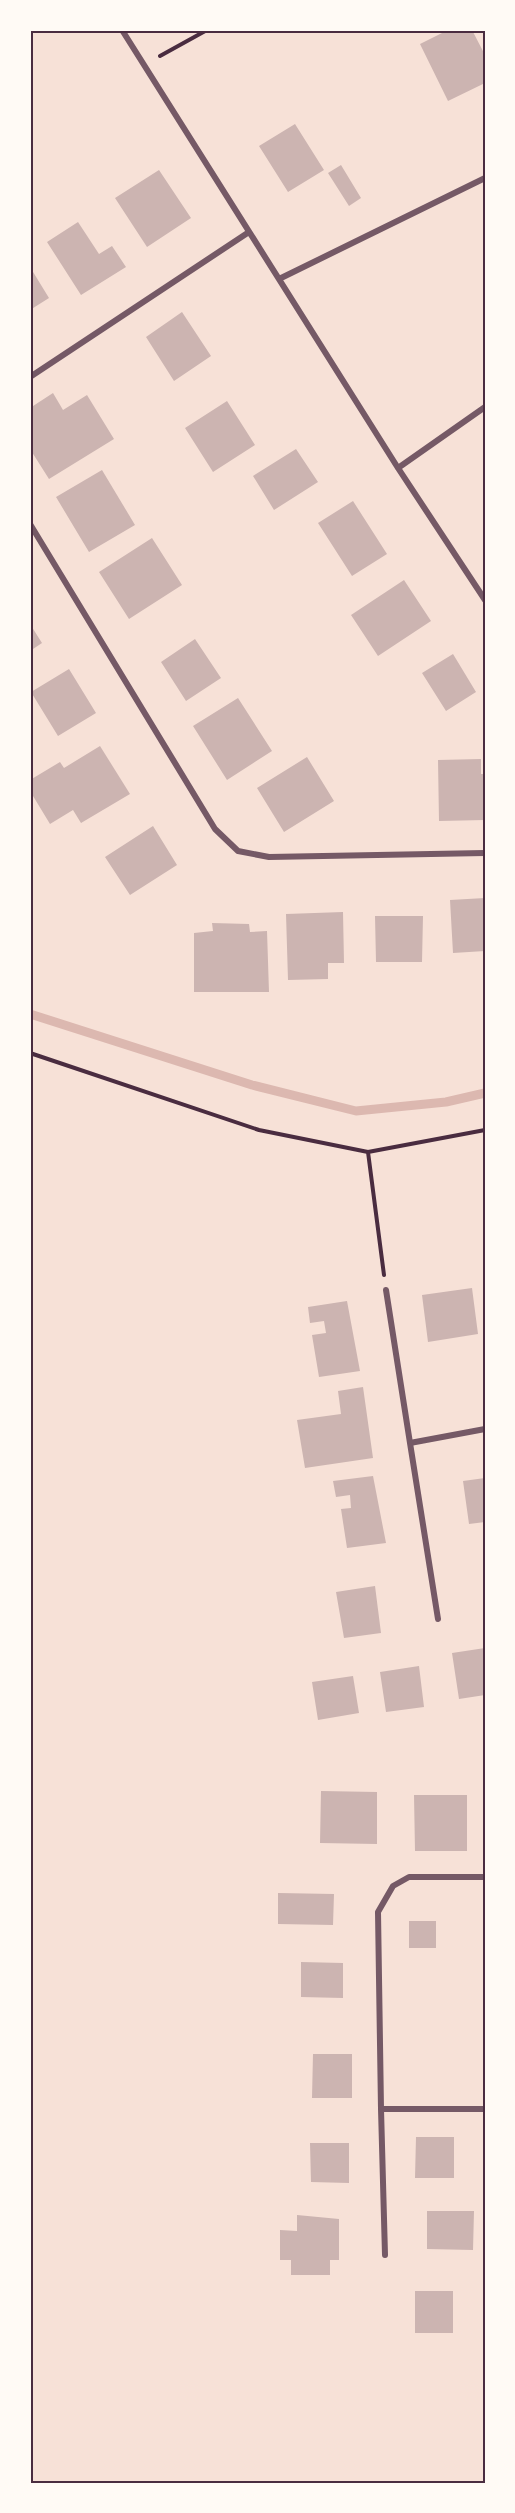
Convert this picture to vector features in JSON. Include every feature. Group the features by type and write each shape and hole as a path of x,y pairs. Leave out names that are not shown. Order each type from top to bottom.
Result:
{"street":[{"path":"122,30 398,468 485,600"},
{"path":"279,279 485,178"},
{"path":"30,377 249,232"},
{"path":"398,468 485,407"},
{"path":"30,524 215,829 238,851 269,857 485,853"},
{"path":"386,1290 438,1618"},
{"path":"410,1443 485,1429"},
{"path":"385,2255 378,1912 393,1886 409,1876 485,1877"},
{"path":"381,2109 485,2109"}],"path":[{"path":"144,65 207,30"},
{"path":"30,1053 259,1130 368,1152 485,1130"},
{"path":"368,1152 386,1290"}],"building":[{"path":"448,30 472,30 485,55 485,83 448,101 420,44"},
{"path":"295,124 324,170 288,192 259,146"},
{"path":"341,165 361,198 349,206 328,173"},
{"path":"159,170 191,218 147,247 115,198"},
{"path":"78,222 99,254 112,246 126,267 81,295 47,242"},
{"path":"30,267 49,298 30,310"},
{"path":"182,312 211,356 174,381 146,337"},
{"path":"53,393 63,410 87,395 114,439 49,479 30,449 30,408"},
{"path":"227,401 255,445 213,472 185,428"},
{"path":"296,449 318,482 274,510 253,476"},
{"path":"102,470 135,525 89,552 56,497"},
{"path":"353,501 387,554 352,576 318,523"},
{"path":"152,538 182,585 129,619 99,572"},
{"path":"404,580 431,621 378,656 351,615"},
{"path":"30,624 42,643 30,651"},
{"path":"195,639 221,678 186,701 161,662"},
{"path":"453,654 476,692 446,711 422,673"},
{"path":"69,669 96,713 58,736 31,692"},
{"path":"238,698 272,751 227,780 193,726"},
{"path":"100,746 130,794 81,823 73,810 50,824 30,791 30,780 60,762 64,768"},
{"path":"307,757 334,801 284,832 257,788"},
{"path":"481,759 481,774 485,774 485,820 439,821 438,760"},
{"path":"153,826 177,865 130,895 105,857"},
{"path":"485,898 485,951 453,953 450,900"},
{"path":"343,912 344,963 328,963 328,979 288,980 286,914"},
{"path":"375,916 423,916 422,962 376,962"},
{"path":"212,923 249,924 250,932 267,931 269,992 194,992 194,933 213,931"},
{"path":"472,1288 478,1334 428,1342 422,1295"},
{"path":"347,1301 360,1371 319,1377 312,1335 326,1333 324,1321 310,1323 308,1307"},
{"path":"363,1387 373,1458 305,1468 297,1420 341,1414 338,1391"},
{"path":"373,1476 386,1543 347,1548 341,1509 351,1508 350,1495 336,1497 333,1481"},
{"path":"485,1478 485,1522 469,1524 463,1481"},
{"path":"375,1586 381,1633 344,1638 336,1592"},
{"path":"485,1648 485,1695 459,1699 452,1653"},
{"path":"419,1666 424,1707 386,1712 380,1672"},
{"path":"353,1676 359,1713 318,1720 312,1682"},
{"path":"321,1791 377,1792 377,1844 320,1843"},
{"path":"414,1795 467,1795 467,1851 415,1851"},
{"path":"278,1893 334,1894 333,1925 278,1924"},
{"path":"409,1921 436,1921 436,1948 409,1948"},
{"path":"301,1962 343,1963 343,1998 301,1997"},
{"path":"313,2054 352,2054 352,2098 312,2098"},
{"path":"416,2137 454,2137 454,2178 415,2178"},
{"path":"310,2143 349,2143 349,2183 311,2182"},
{"path":"427,2211 474,2211 473,2250 427,2249"},
{"path":"297,2215 339,2219 339,2260 330,2260 330,2275 291,2275 291,2260 280,2260 280,2230 297,2231"},
{"path":"415,2291 453,2291 453,2333 415,2333"}],"waterway":[{"path":"30,1014 252,1085 356,1111 446,1102 485,1093"}]}
